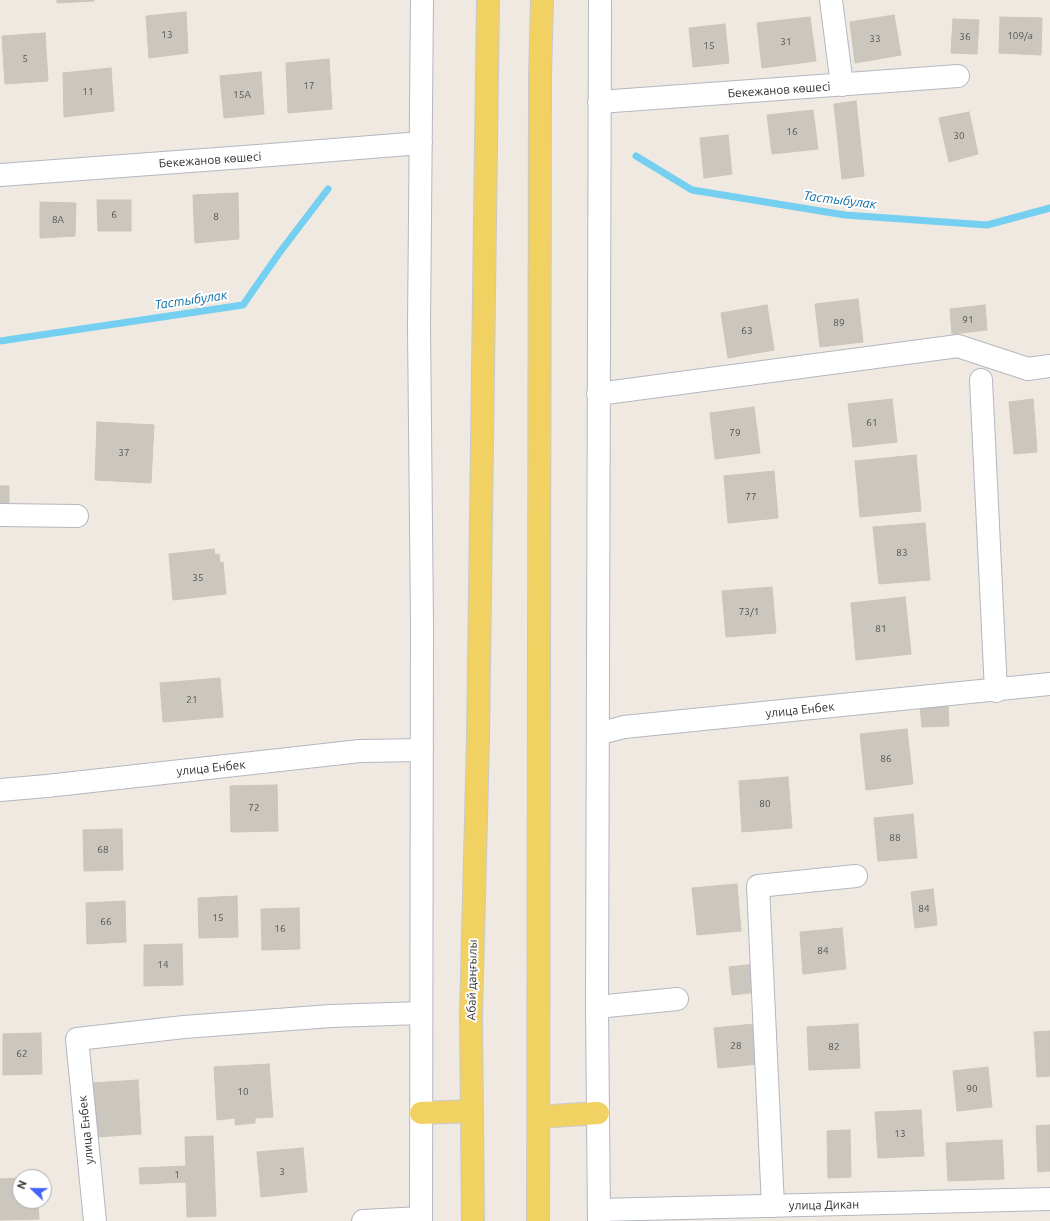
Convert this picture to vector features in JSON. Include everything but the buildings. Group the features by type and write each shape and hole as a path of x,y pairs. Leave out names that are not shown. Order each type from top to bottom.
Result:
{"main road":[{"name":"Абай даңғылы","path":"473,1221 471,1015 478,739 488,0"},
{"path":"538,1221 540,102 542,0"},
{"path":"421,1113 472,1111"},
{"path":"538,1117 598,1113"}],"street":[{"path":"363,1221 421,1219 422,750 419,326 422,0"},
{"path":"599,1215 597,1007 600,0"},
{"path":"831,0 842,85"},
{"name":"Бекежанов көшесі","path":"599,102 958,76"},
{"name":"Бекежанов көшесі","path":"0,175 420,143"},
{"path":"598,394 958,346 1028,369 1050,366"},
{"path":"981,380 999,690"},
{"path":"0,515 77,516"},
{"name":"улица Енбек","path":"598,734 624,727 1050,684"},
{"name":"улица Енбек","path":"0,790 360,751 422,750"},
{"path":"773,1206 758,886 856,876"},
{"path":"597,1007 677,999"},
{"name":"улица Енбек","path":"95,1221 78,1039 207,1025 331,1016 421,1013"},
{"name":"улица Дикан","path":"599,1215 773,1206 1050,1199"}],"waterway":[{"name":"Тастыбулак","path":"636,156 692,190 845,215 987,225 1050,208"},
{"name":"Тастыбулак","path":"0,341 243,305 280,252 328,189"}]}
